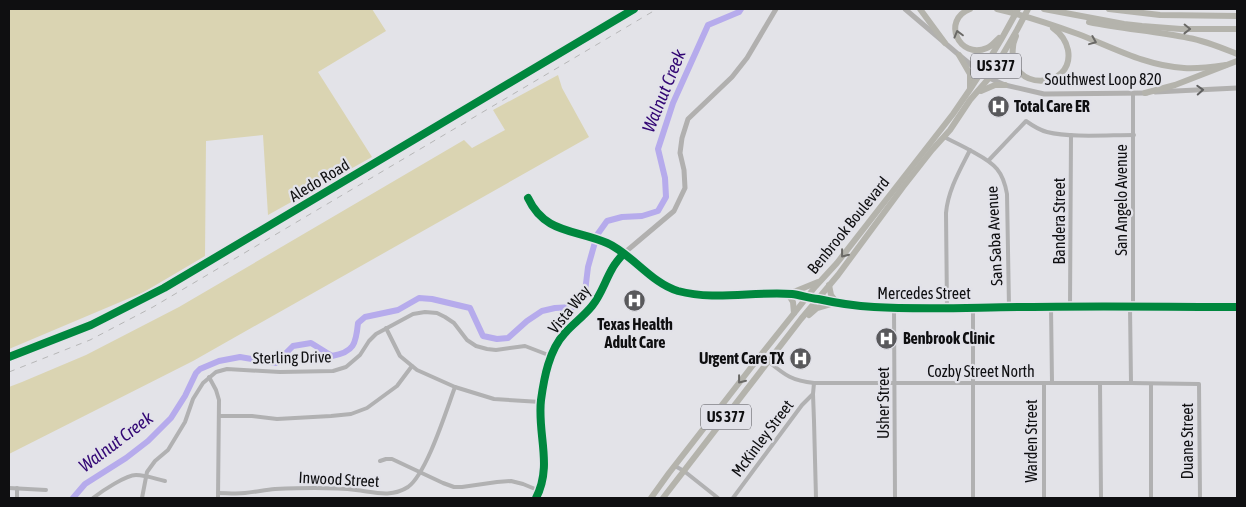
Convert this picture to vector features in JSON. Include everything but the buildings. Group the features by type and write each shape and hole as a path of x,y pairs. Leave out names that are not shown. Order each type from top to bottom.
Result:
{"highway":[{"path":"920,9 945,43"},
{"path":"970,9 962,13 958,19 955,33 958,40 970,50 989,48 1007,28"},
{"path":"997,9 1078,34 1138,59 1157,64 1184,68 1226,65"},
{"name":"Benbrook Boulevard","path":"663,498 829,285 970,91 1018,9"},
{"name":"Benbrook Boulevard","path":"651,498 794,313 944,137 970,100 989,78 1028,9"},
{"path":"1044,9 1142,26 1181,29 1237,29"},
{"path":"1109,9 1160,14 1237,16"},
{"path":"1052,11 1057,15 1111,27 1191,38 1234,53"},
{"path":"1017,29 1013,48 1016,68 1031,80 1050,80 1064,70 1069,56 1068,47 1064,39 1048,24"},
{"path":"959,55 970,74 970,91"},
{"path":"1145,93 1175,85 1237,62"},
{"path":"970,100 982,90 995,85 1005,85"},
{"path":"794,313 793,302 787,294 822,280"},
{"path":"801,319 817,308 835,303 829,285"}],"street":[{"name":"Aledo Road","path":"9,357 91,325 164,288 634,9"},
{"name":"Vista Way","path":"536,498 540,491 544,472 545,455 541,402 551,356 563,335 591,307 613,267 623,254 674,211 685,188 684,170 680,153 688,119 732,77 748,58 776,9"},
{"name":"Southwest Loop 820","path":"905,9 981,72 1005,85 1044,94 1145,93 1237,88"},
{"name":"San Angelo Avenue","path":"1130,383 1133,93"},
{"path":"989,160 1026,121 1046,132 1071,135 1134,135"},
{"name":"Bandera Street","path":"1070,307 1071,135"},
{"name":"San Saba Avenue","path":"944,137 989,160 1002,175 1007,194 1009,307"},
{"path":"947,308 947,203 950,191 970,150"},
{"path":"528,198 541,218 549,223 611,244 623,254"},
{"name":"Mercedes Street","path":"623,254 665,285 678,291 714,296 766,293 787,294 835,303 894,308 1237,307"},
{"path":"973,307 973,498"},
{"name":"Warden Street","path":"1051,307 1052,384"},
{"name":"Usher Street","path":"894,308 896,498"},
{"name":"Sterling Drive","path":"208,378 216,372 227,369 280,372 333,371 354,361 369,340 376,334 412,314 425,312 445,317 454,323 468,340 476,346 496,350 525,346 551,356"},
{"path":"386,328 400,356 417,370 455,387 494,399 541,402"},
{"name":"Cozby Street North","path":"769,362 793,379 814,384 1199,384"},
{"path":"219,416 277,418 350,414 367,408 397,386 412,366"},
{"path":"142,498 147,472 155,461 168,450 184,422 192,399 208,378 216,390 219,400 218,498"},
{"path":"1100,383 1101,498"},
{"path":"814,384 816,498"},
{"name":"Warden Street","path":"1044,384 1044,498"},
{"path":"1151,384 1151,498"},
{"name":"Duane Street","path":"1199,384 1200,498"},
{"name":"Inwood Street","path":"218,493 244,493 277,489 343,489 379,494 396,492 407,487 418,477 441,425 455,387"},
{"name":"McKinley Street","path":"733,498 802,405 813,394"},
{"path":"380,461 392,459 454,487 511,481 540,491"},
{"path":"675,466 718,498"},
{"path":"93,498 127,477 134,475 165,481"},
{"path":"9,488 46,490"},
{"path":"17,488 17,498"}],"shaded area":[{"path":"9,9 372,9 386,31 318,72 372,157 268,215 263,135 206,141 205,256 144,292 9,349"},
{"path":"558,75 562,88 589,137 193,361 9,454 9,387 86,355 179,307 464,140 472,148 505,130 493,110"}],"waterway":[{"name":"Walnut Creek","path":"73,498 85,484 126,458 148,441 171,418 185,396 196,373 200,369 219,361 240,357 276,363 293,346 311,343 332,356 339,354 345,352 355,342 358,323 365,317 398,310 419,298 432,299 470,308 483,336 497,339 508,338 542,311 573,307 582,300 585,292 588,267 597,235 607,221 622,217 642,216 658,211 666,197 665,178 658,149 673,103 708,25 739,12 741,9"}],"railway":[{"path":"9,372 90,340 153,307 657,9"}],"cycle path":[{"path":"9,357 91,325 164,288 634,9"},
{"path":"528,198 535,210 552,224 607,243 625,254 659,282 678,291 692,294 720,296 778,293 867,307 894,308 1237,307"},
{"path":"536,498 541,486 544,461 540,413 541,400 551,356 559,340 595,302 613,267 623,254"}],"place":[{"name":"Total Care ER","path":"998,106"},
{"name":"Texas Health Adult Care","path":"635,300"},
{"name":"Benbrook Clinic","path":"887,338"},
{"name":"Urgent Care TX","path":"800,358"}]}
